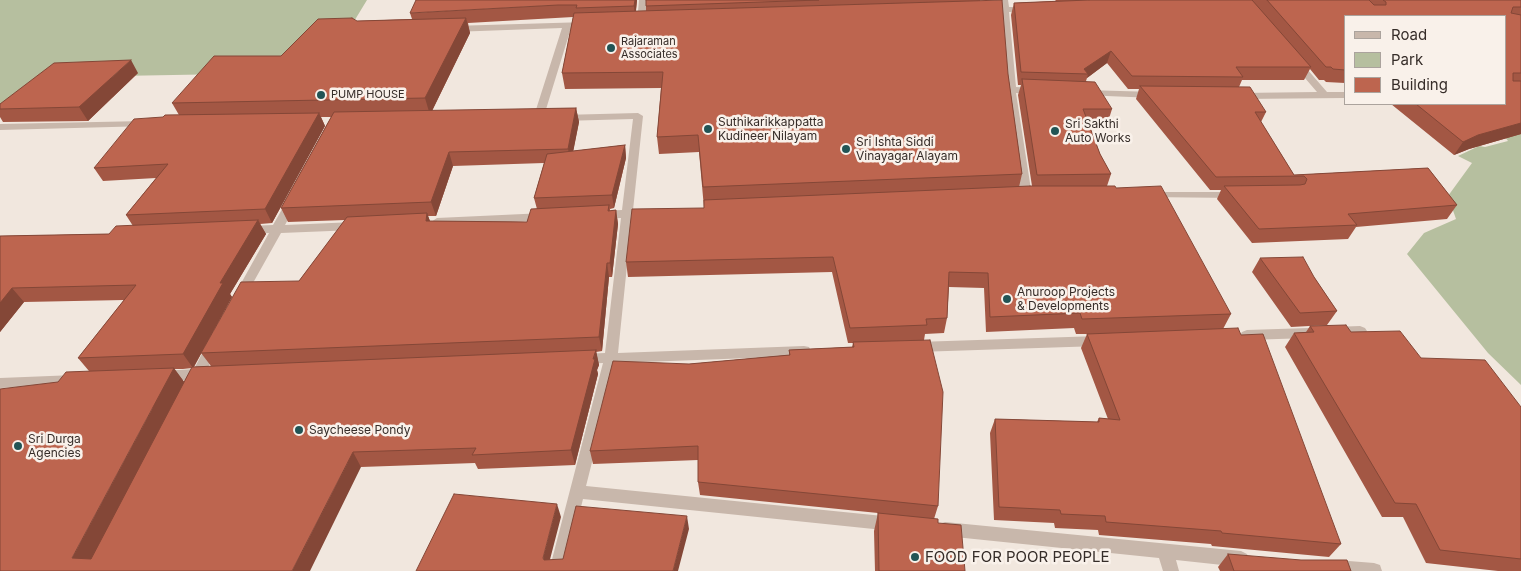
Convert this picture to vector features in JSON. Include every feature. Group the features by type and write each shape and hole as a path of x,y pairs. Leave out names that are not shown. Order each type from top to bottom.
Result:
{"street":[{"path":"643,0 636,24 651,23"},
{"path":"976,11 1005,5 1035,9"},
{"path":"1005,5 1011,90 1026,196"},
{"path":"440,29 595,25"},
{"path":"557,571 611,358 638,116 534,119 567,26"},
{"path":"1289,53 1325,96"},
{"path":"1011,90 1048,91"},
{"path":"1076,92 1161,95"},
{"path":"1228,96 1344,96"},
{"path":"0,127 158,124"},
{"path":"235,306 299,187"},
{"path":"1134,195 1252,194"},
{"path":"589,216 657,212"},
{"path":"424,223 560,217"},
{"path":"237,230 365,225"},
{"path":"1230,336 1360,331"},
{"path":"189,392 221,332"},
{"path":"901,348 1111,340"},
{"path":"572,360 821,350"},
{"path":"149,377 218,374"},
{"path":"0,383 89,379"},
{"path":"577,492 911,526"},
{"path":"930,528 1255,560"},
{"path":"1166,552 1171,571"},
{"path":"1324,566 1374,571"}],"green space":[{"path":"0,0 367,0 353,23 284,73 62,77 0,107"},
{"path":"1521,132 1521,385 1488,353 1407,254 1424,233 1456,219 1448,196 1472,163 1458,156 1479,146 1485,147 1508,141 1502,133"}],"building":[{"path":"416,0 635,0 634,6 576,8 577,5 558,5 410,13"},
{"path":"646,0 819,0 646,6"},
{"path":"1002,0 1008,74 1022,174 703,187 698,135 657,137 663,72 562,73 574,13"},
{"path":"1089,0 1252,0 1311,67 1236,67 1243,77 1132,76 1111,51 1084,69 1088,74 1021,72 1014,3"},
{"path":"1267,0 1369,0 1374,5 1386,5 1386,2 1383,0 1521,0 1521,7 1513,7 1511,13 1521,15 1521,73 1513,73 1513,81 1521,81 1521,123 1478,135 1463,142 1417,105 1506,105 1506,15 1344,15 1344,70 1326,67"},
{"path":"352,18 357,21 466,18 425,98 172,103 214,56 281,56 318,19"},
{"path":"131,60 79,107 0,109 0,104 54,63"},
{"path":"1022,79 1095,82 1112,109 1083,109 1100,154 1111,174 1037,175"},
{"path":"1140,86 1250,87 1266,112 1255,112 1294,175 1428,168 1457,205 1348,214 1357,225 1259,229 1224,186 1300,185 1305,184 1307,179 1304,176 1216,177"},
{"path":"576,108 568,149 449,152 431,202 281,208 334,112"},
{"path":"319,113 265,209 126,215 168,164 94,168 134,119 163,117 165,115"},
{"path":"625,145 612,195 534,198 547,154"},
{"path":"1030,186 1115,186 1116,188 1161,186 1231,314 1082,319 1080,313 990,317 988,273 949,272 947,318 926,319 927,325 850,328 833,257 626,262 632,209 704,208 704,200"},
{"path":"609,205 608,211 616,210 610,263 607,263 599,337 201,353 241,282 299,281 347,217 427,213 426,221 527,222 531,209"},
{"path":"258,220 220,283 223,283 183,354 78,358 136,285 12,288 0,303 0,236 109,234 116,226"},
{"path":"1303,257 1337,311 1300,313 1260,258"},
{"path":"1346,325 1351,332 1400,331 1421,358 1485,360 1521,407 1521,559 1440,550 1416,504 1395,503 1294,333 1314,332 1310,326"},
{"path":"1238,328 1241,335 1263,334 1341,544 1222,533 1221,531 1106,522 1105,516 1061,514 1060,510 999,507 995,419 1099,422 1099,418 1120,420 1087,334"},
{"path":"930,340 943,392 938,506 698,482 698,446 590,451 613,361 689,364 790,355 789,350 854,347 853,342"},
{"path":"596,350 571,450 472,455 476,448 353,452 292,571 0,571 0,389 58,382 66,372 174,368 72,558 91,559 192,367"},
{"path":"454,494 557,504 544,560 563,559 576,506 687,516 673,571 416,571"},
{"path":"878,513 938,519 938,523 961,525 965,571 879,571"},
{"path":"1228,554 1301,560 1347,560 1351,571 1234,571"}],"place":[{"name":"Rajaraman Associates","path":"611,48"},
{"name":"PUMP HOUSE","path":"321,95"},
{"name":"Suthikarikkappatta Kudineer Nilayam","path":"708,129"},
{"name":"Sri Sakthi Auto Works","path":"1055,131"},
{"name":"Sri Ishta Siddi Vinayagar Alayam","path":"846,149"},
{"name":"Anuroop Projects & Developments","path":"1007,299"},
{"name":"Saycheese Pondy","path":"299,430"},
{"name":"Sri Durga Agencies","path":"18,446"},
{"name":"FOOD FOR POOR PEOPLE","path":"915,557"}]}
